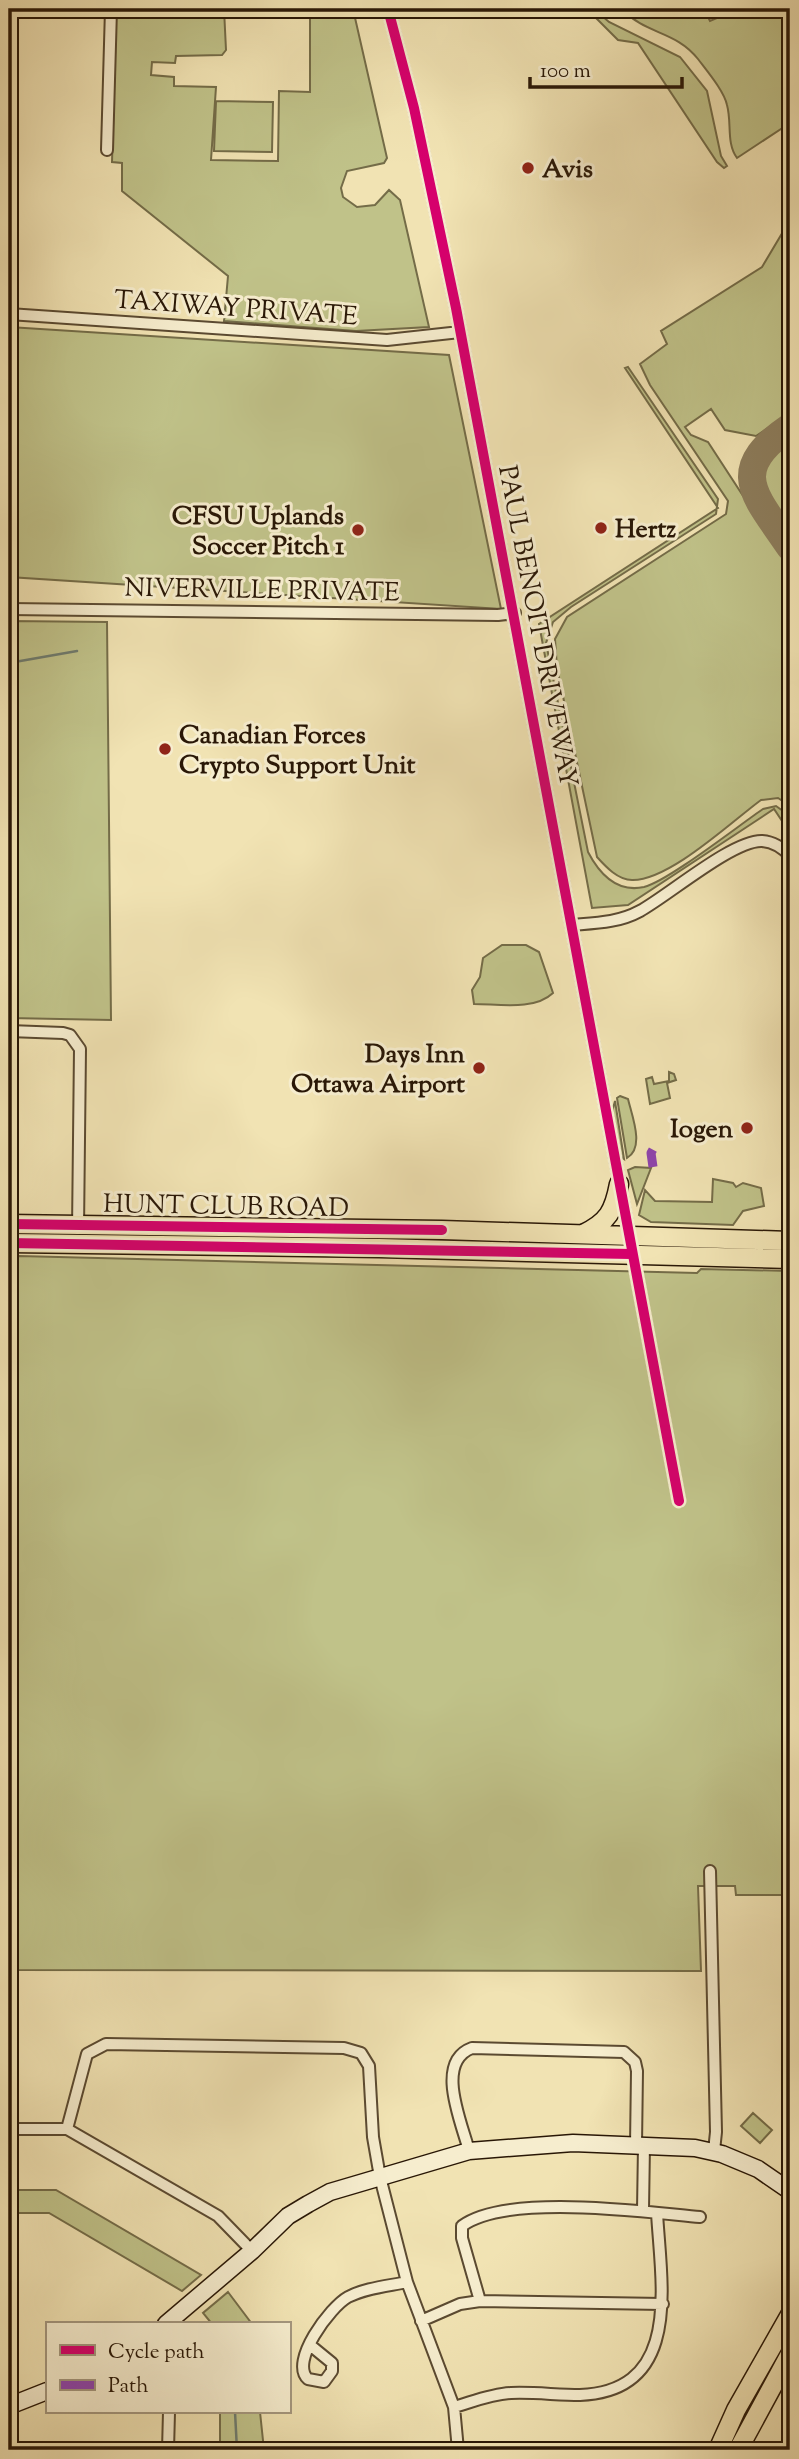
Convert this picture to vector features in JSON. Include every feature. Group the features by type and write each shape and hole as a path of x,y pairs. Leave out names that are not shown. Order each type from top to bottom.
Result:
{"main road":[{"path":"583,1234 607,1220 615,1203 619,1184"},
{"name":"HUNT CLUB ROAD","path":"9,1224 583,1234 630,1245 790,1259"},
{"name":"HUNT CLUB ROAD","path":"9,1243 630,1245 790,1241"},
{"path":"718,2450 736,2410 790,2315"},
{"path":"738,2450 790,2354"}],"street":[{"path":"107,150 111,9"},
{"name":"PAUL BENOIT DRIVEWAY","path":"388,9 414,108 460,331 680,1501"},
{"name":"TAXIWAY PRIVATE","path":"9,313 104,317 387,340 460,331"},
{"name":"NIVERVILLE PRIVATE","path":"9,609 498,615 515,613"},
{"path":"571,925 611,922 639,912 742,845 762,841 780,846 790,856"},
{"path":"9,1031 64,1033 70,1035 80,1049 78,1244"},
{"path":"710,1871 716,2132 714,2151"},
{"path":"67,2129 87,2054 106,2044 344,2048 361,2053 369,2066 373,2137 380,2177 407,2282 454,2407 458,2450"},
{"path":"469,2151 453,2084 452,2065 460,2054 472,2048 624,2052 635,2062 637,2071 643,2210"},
{"path":"9,2129 67,2129 218,2216 252,2251"},
{"path":"168,2322 252,2251 288,2216 308,2204 330,2192 469,2151 573,2143 714,2151 758,2169 790,2191"},
{"path":"480,2301 462,2238 462,2226 472,2219 538,2208 643,2210 700,2217"},
{"path":"454,2407 509,2393 581,2395 606,2392 628,2384 655,2344 663,2304 657,2213"},
{"path":"310,2346 326,2320 345,2299 407,2282"},
{"path":"421,2321 460,2304 480,2301 663,2304"},
{"path":"9,2406 46,2391"},
{"path":"168,2450 169,2414"}],"green space":[{"path":"119,9 224,9 226,50 222,55 176,56 175,63 152,62 151,75 174,77 174,86 216,87 211,160 278,161 279,91 310,92 310,9 353,9 387,158 384,163 347,171 341,188 343,197 357,207 375,205 389,190 400,200 429,327 356,331 224,321 228,276 122,191 122,163 112,162 116,19"},
{"path":"587,9 594,9 609,22 680,57 707,91 721,156 727,166 724,168 717,162 638,43 618,40"},
{"path":"622,9 704,9 710,21 738,9 790,9 790,123 737,158 730,139 725,99 715,81 698,59 680,43 641,24"},
{"path":"216,101 273,102 272,152 214,151"},
{"path":"790,220 790,413 756,436 725,430 711,409 685,427 691,435 708,442 790,568 790,806 778,798 761,800 699,849 664,871 647,878 622,878 597,857 557,668 555,639 567,617 726,514 728,501 650,385 640,364 667,344 661,331 762,267"},
{"path":"9,327 449,355 501,609 9,577"},
{"path":"628,367 718,499 717,506 625,368"},
{"path":"790,439 790,527 762,485 769,453"},
{"path":"717,509 716,514 571,607 553,622 546,643 588,852 610,880 634,888 655,883 669,875 763,809 776,806 790,816 790,833 774,809 628,905 592,908 539,624"},
{"path":"9,621 107,622 111,1020 9,1018"},
{"path":"502,945 526,945 539,952 553,993 545,999 526,1004 474,1004 472,990 480,977 483,958"},
{"path":"669,1072 674,1074 676,1080 667,1083 670,1098 650,1104 646,1079 652,1077 654,1084 669,1081"},
{"path":"620,1096 628,1099 636,1131 635,1147 627,1158 617,1098"},
{"path":"615,1101 624,1159 620,1156 612,1112"},
{"path":"635,1167 651,1168 637,1204 628,1170"},
{"path":"713,1179 733,1183 736,1187 743,1183 761,1188 764,1206 743,1211 733,1225 651,1222 639,1215 645,1190 655,1201 712,1202"},
{"path":"19,1256 697,1273 701,1269 790,1271 790,1895 736,1895 735,1886 698,1886 701,1971 9,1970 9,1259"},
{"path":"753,2113 772,2130 760,2143 741,2126"},
{"path":"9,2190 56,2190 201,2275 182,2291 49,2213 9,2213"},
{"path":"228,2292 250,2322 210,2322 203,2313"},
{"path":"220,2414 260,2414 264,2450 220,2450"}],"waterway":[{"path":"9,663 77,651"},
{"path":"235,2414 237,2450"}],"taxiway":[{"path":"790,427 770,443 758,457 752,471 758,498 790,547"}],"marked path":[{"path":"653,1167 651,1153 656,1144"}],"cycle path":[{"path":"388,9 414,108 456,308 679,1501"},
{"path":"9,1224 442,1230"},
{"path":"9,1243 631,1254"}],"place":[{"name":"Avis","path":"528,168"},
{"name":"Hertz","path":"601,528"},
{"name":"CFSU Uplands Soccer Pitch 1","path":"358,530"},
{"name":"Canadian Forces Crypto Support Unit","path":"165,749"},
{"name":"Days Inn Ottawa Airport","path":"479,1068"},
{"name":"Iogen","path":"747,1128"}]}
